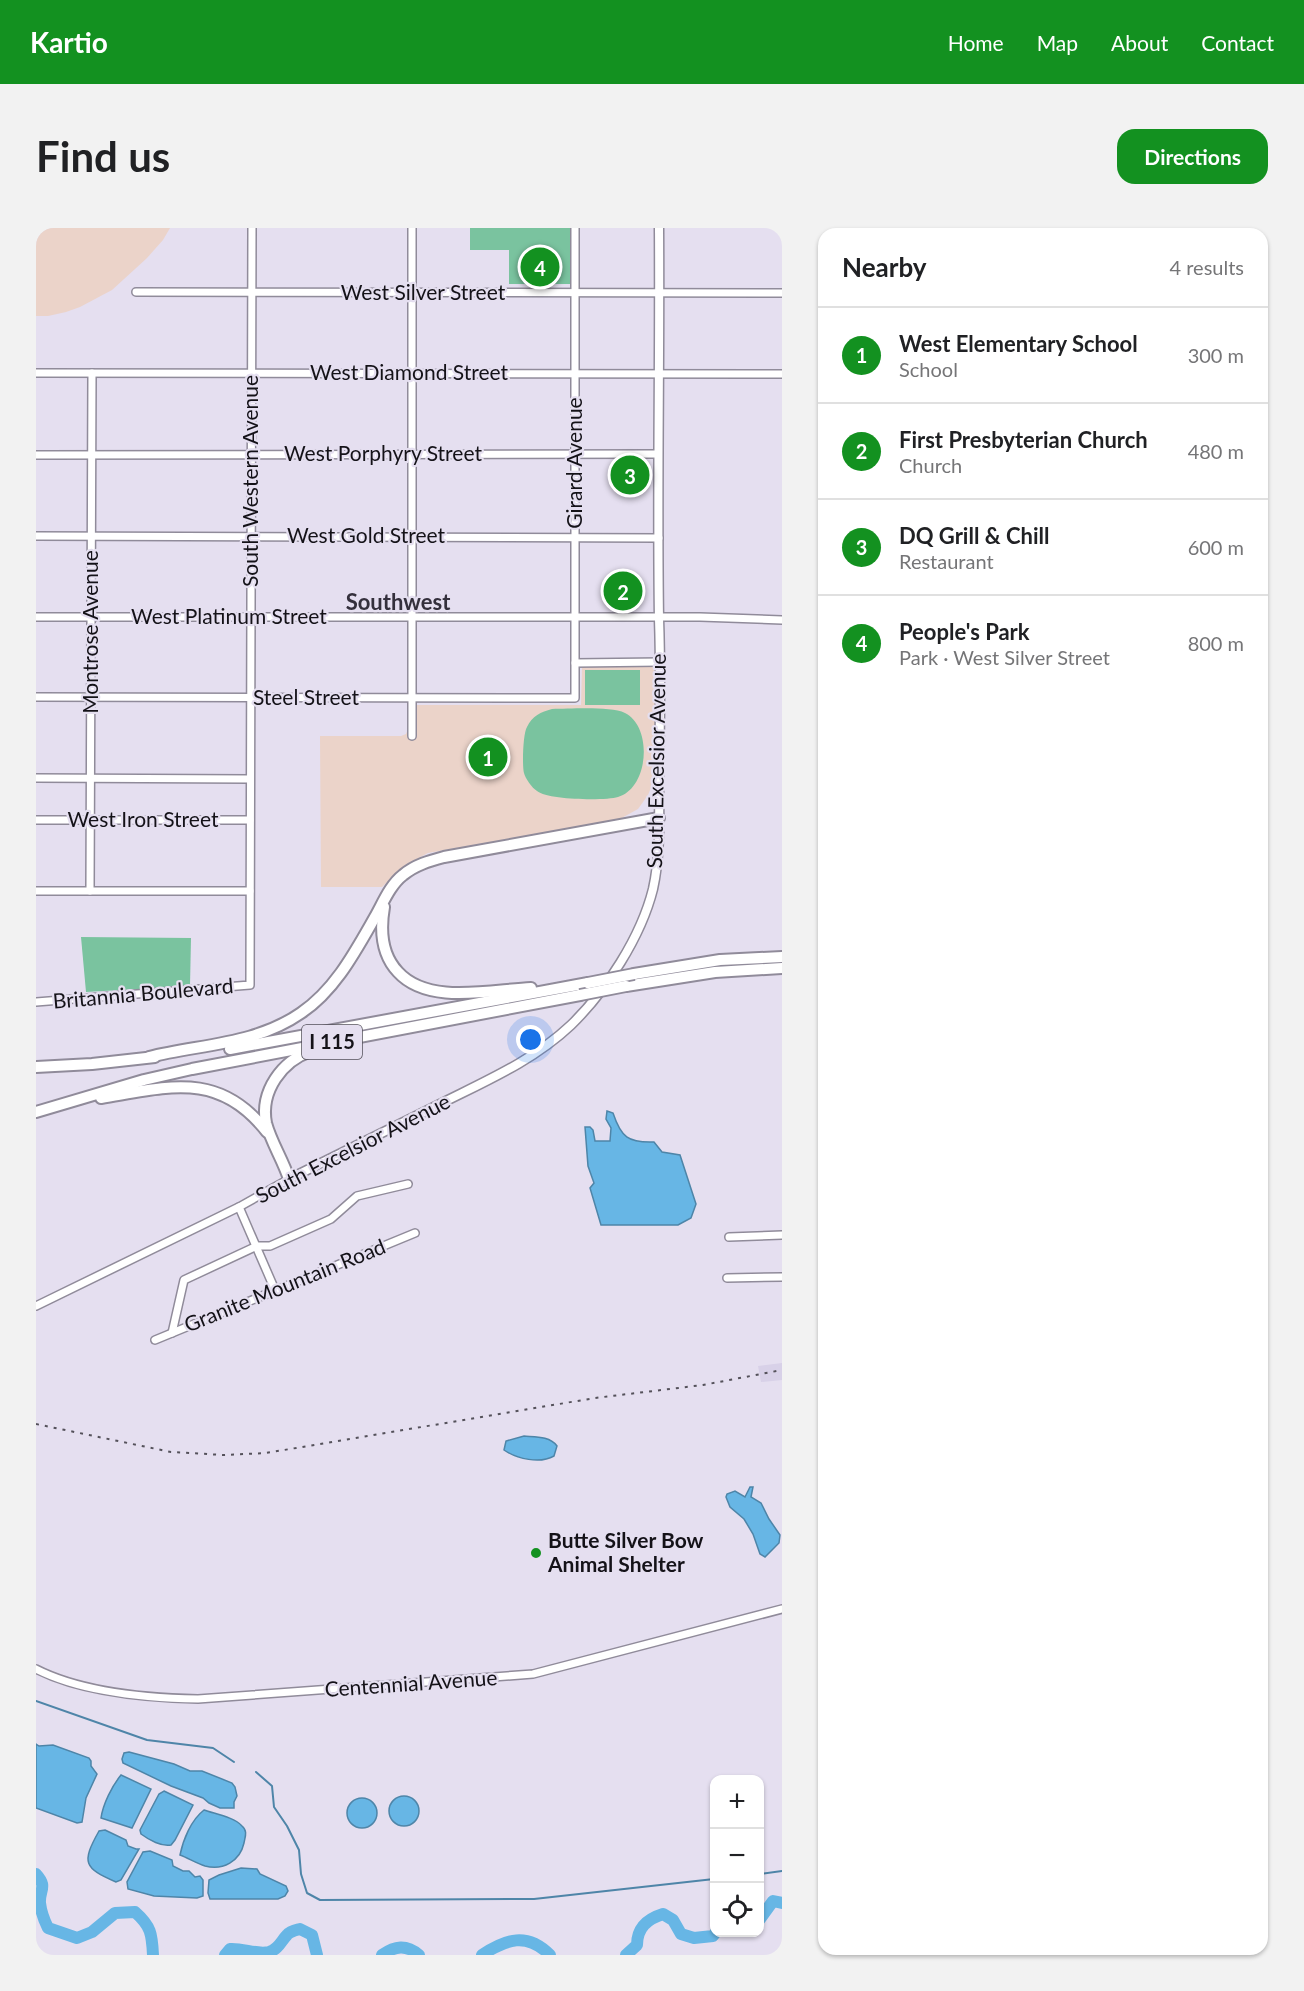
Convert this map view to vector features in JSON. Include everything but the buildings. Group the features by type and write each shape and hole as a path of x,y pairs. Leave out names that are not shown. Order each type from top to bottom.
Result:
{"highway":[{"path":"149,1057 253,1036 302,1013 337,978 401,876 418,865 444,857 659,818"},
{"path":"386,898 381,932 386,955 405,980 417,987 431,992 453,993 586,983"},
{"name":"I 115","path":"36,1067 92,1064 224,1050 634,974 720,960 782,957"},
{"name":"I 115","path":"36,1112 182,1071 626,986 715,972 782,968"},
{"path":"289,1179 267,1125 266,1104 276,1076 288,1063 322,1047 410,1027"},
{"path":"53,1106 165,1088 200,1088 232,1099 247,1110 271,1136"}],"main road":[{"name":"South Excelsior Avenue","path":"289,1179 523,1062 547,1046 597,997 638,929 653,888 659,818 661,662 658,454 659,228"}],"street":[{"name":"South Western Avenue","path":"250,985 252,228"},
{"path":"412,228 414,536 412,736"},
{"name":"Girard Avenue","path":"575,228 575,698"},
{"name":"West Silver Street","path":"136,292 782,293"},
{"name":"West Diamond Street","path":"36,373 782,375"},
{"name":"Montrose Avenue","path":"90,891 92,373"},
{"name":"West Porphyry Street","path":"36,454 658,454"},
{"name":"West Gold Street","path":"36,536 659,537"},
{"name":"West Platinum Street","path":"36,617 659,616 782,620"},
{"path":"575,663 661,662"},
{"name":"Steel Street","path":"36,697 575,698"},
{"path":"36,778 250,779"},
{"name":"West Iron Street","path":"36,820 250,820"},
{"path":"36,891 250,891"},
{"name":"Britannia Boulevard","path":"36,1002 250,985"},
{"name":"South Excelsior Avenue","path":"36,1306 289,1179"},
{"path":"172,1333 184,1280 257,1246 270,1246 331,1219 357,1196 408,1184"},
{"path":"239,1206 275,1290"},
{"name":"Granite Mountain Road","path":"155,1340 415,1233"},
{"path":"729,1237 782,1235"},
{"path":"727,1278 782,1277"},
{"name":"Centennial Avenue","path":"36,1670 104,1691 198,1699 533,1674 782,1609"}],"shaded area":[{"path":"36,228 170,228 147,258 112,290 66,312 36,316"},
{"path":"582,667 655,667 655,778 648,795 638,809 620,819 428,853 405,865 382,887 321,887 320,736 401,736 406,734 408,729 408,705 581,705"},
{"path":"782,1363 782,1380 761,1382 758,1366"}],"green space":[{"path":"470,228 572,228 572,284 509,284 509,250 470,250"},
{"path":"585,670 640,670 640,705 585,705"},
{"path":"552,709 610,709 625,713 634,720 640,731 644,757 636,782 628,791 618,797 577,799 543,794 533,788 523,769 526,730 534,717"},
{"path":"81,937 191,938 190,986 86,992"}],"water":[{"path":"607,1111 613,1113 619,1128 627,1137 632,1140 654,1142 662,1152 680,1155 696,1204 691,1218 678,1225 601,1225 590,1188 594,1183 588,1166 585,1127 593,1130 595,1141 610,1141 611,1128 606,1119"},
{"path":"524,1436 550,1440 557,1446 554,1456 542,1460 529,1459 515,1456 504,1450 506,1441"},
{"path":"750,1487 753,1487 751,1497 761,1503 780,1535 779,1543 765,1557 760,1554 753,1534 744,1519 730,1507 726,1497 727,1494 735,1491 745,1497"},
{"path":"36,1744 39,1746 53,1745 89,1758 91,1761 91,1766 97,1774 86,1798 82,1822 77,1823 36,1808"},
{"path":"129,1752 174,1764 190,1771 202,1771 232,1783 237,1796 234,1808 220,1808 203,1798 171,1786 123,1763 124,1753"},
{"path":"121,1775 151,1789 132,1828 101,1818 108,1795"},
{"path":"164,1791 193,1805 171,1845 160,1844 148,1839 141,1834 140,1830 159,1794"},
{"path":"404,1796 415,1800 419,1811 415,1822 404,1826 393,1822 389,1811 393,1800"},
{"path":"362,1798 373,1802 377,1813 373,1824 362,1828 351,1824 347,1813 351,1802"},
{"path":"204,1810 234,1820 245,1830 244,1843 239,1855 224,1866 205,1866 180,1855 188,1831"},
{"path":"105,1830 126,1840 128,1846 139,1849 121,1880 116,1882 97,1873 89,1863 88,1858 93,1842 99,1831"},
{"path":"150,1851 172,1860 173,1866 189,1871 195,1877 200,1876 203,1880 203,1896 197,1898 154,1896 128,1889 127,1882 143,1852"},
{"path":"241,1868 257,1869 260,1874 286,1886 288,1891 285,1896 278,1899 210,1899 209,1880"}],"waterway":[{"path":"36,1701 147,1740 213,1748 234,1762"},
{"path":"256,1772 272,1786 274,1807 299,1850 301,1874 307,1893 320,1900 534,1899 710,1879"},
{"path":"764,1873 782,1871"},
{"path":"36,1874 42,1882 40,1903 48,1928 77,1938 92,1932 115,1913 135,1912 150,1931 153,1955"},
{"path":"764,1913 773,1901 782,1903"},
{"path":"626,1955 637,1945 637,1939 644,1925 663,1914 673,1920 681,1934 694,1938 710,1936"},
{"path":"225,1955 230,1949 260,1953 272,1951 290,1933 300,1929 312,1935 317,1955"},
{"path":"482,1955 500,1945 516,1940 533,1943 550,1955"},
{"path":"382,1955 400,1948 410,1949 419,1955"}],"railway":[{"path":"36,1424 171,1452 224,1455 266,1453 595,1398 703,1385 782,1370"}],"place":[{"name":"People's Park","path":"540,267"},
{"name":"DQ Grill & Chill","path":"630,475"},
{"name":"First Presbyterian Church","path":"623,591"},
{"name":"West Elementary School","path":"488,757"},
{"name":"Butte Silver Bow Animal Shelter","path":"536,1553"}],"district":[{"name":"Southwest","path":"398,602"}]}
